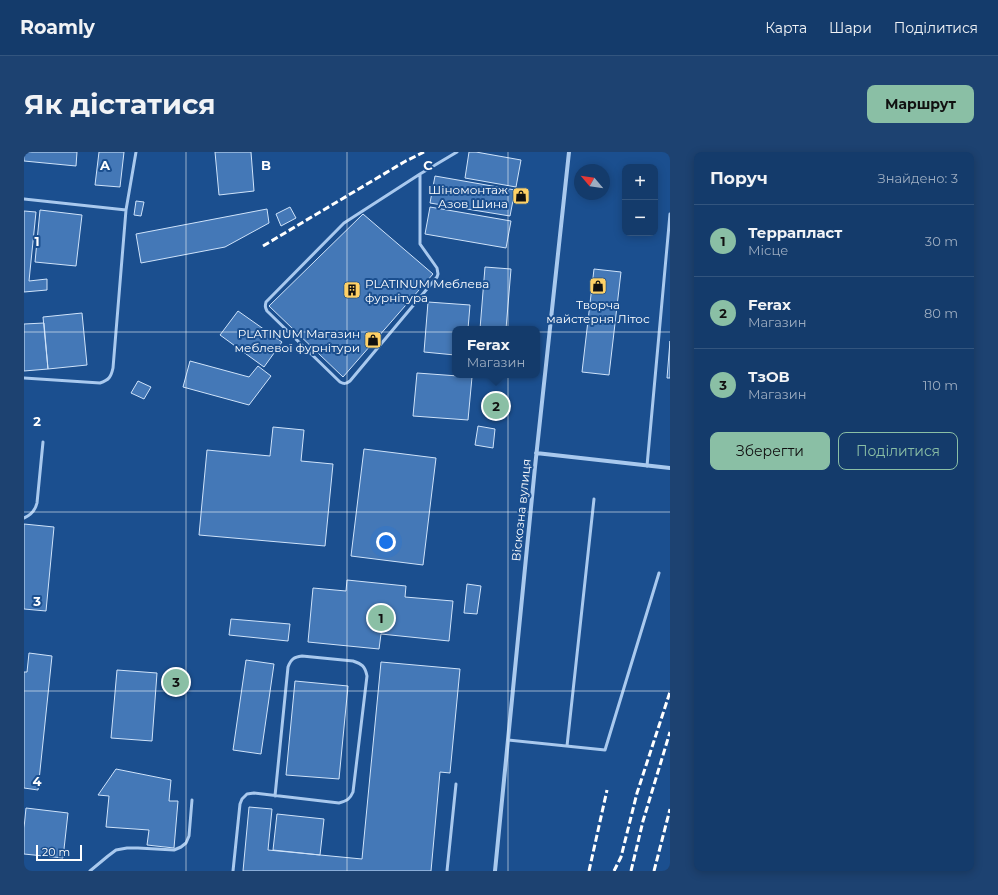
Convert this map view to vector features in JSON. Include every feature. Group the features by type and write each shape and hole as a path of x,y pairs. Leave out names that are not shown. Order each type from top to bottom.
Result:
{"street":[{"name":"Віскозна вулиця","path":"495,871 536,453 569,152"},
{"path":"536,453 670,468"}],"lane":[{"path":"24,378 100,383 106,381 111,376 113,368 126,210 136,152"},
{"path":"420,174 420,244 437,268 437,277 350,381 344,384 340,382 267,311 265,305 266,302 344,223 420,174 457,152"},
{"path":"24,199 126,210"},
{"path":"647,466 670,214"},
{"path":"24,518 33,513 36,508 43,442"},
{"path":"567,746 594,499"},
{"path":"508,740 605,750 659,573"},
{"path":"233,871 240,804 242,799 247,794 254,793 274,796 339,803 350,798 353,792 367,676 366,669 361,664 353,661 302,656 296,657 290,661 288,667 274,796"},
{"path":"447,871 456,784"},
{"path":"90,871 116,850 127,848 174,850 181,847 186,843 189,836 192,800"}],"building":[{"path":"24,152 77,152 76,166 24,161"},
{"path":"99,152 124,152 120,187 95,185"},
{"path":"215,152 251,152 254,191 219,195"},
{"path":"469,152 521,160 516,187 465,178"},
{"path":"435,176 515,190 510,216 430,203"},
{"path":"136,201 144,202 141,216 134,215"},
{"path":"290,207 296,218 281,226 276,214"},
{"path":"430,207 511,221 506,248 425,234"},
{"path":"267,209 269,223 225,247 141,263 136,234"},
{"path":"40,210 82,215 76,266 35,262"},
{"path":"24,211 36,212 29,281 47,279 47,290 24,292"},
{"name":"PLATINUM Меблева фурнітура","path":"363,214 433,274 343,377 269,306"},
{"path":"485,267 511,269 506,326 480,326"},
{"path":"594,269 621,272 609,375 582,372"},
{"path":"428,302 470,305 468,326 452,326 452,355 424,352"},
{"path":"238,311 282,342 264,367 220,335"},
{"path":"82,313 87,365 48,369 43,317"},
{"path":"44,323 48,369 24,371 24,324"},
{"path":"670,341 670,378 667,378"},
{"path":"190,361 249,377 258,366 271,376 249,405 183,387"},
{"path":"417,373 452,376 452,378 472,378 468,420 413,416"},
{"path":"138,381 151,387 144,399 131,393"},
{"path":"478,426 495,429 493,448 475,445"},
{"path":"273,427 304,430 301,461 333,464 325,546 199,535 207,450 270,456"},
{"path":"364,449 436,458 423,565 351,556"},
{"path":"24,524 54,527 46,611 24,609"},
{"path":"347,580 406,586 405,597 453,601 449,641 381,634 379,649 308,642 313,588 346,591"},
{"path":"467,584 481,586 477,614 464,613"},
{"path":"231,619 290,624 288,641 229,635"},
{"path":"29,653 52,656 38,790 24,788 24,672 27,672"},
{"path":"246,660 274,664 261,754 233,750"},
{"path":"381,662 460,669 450,773 440,772 431,871 243,871 249,807 272,809 268,850 362,859"},
{"path":"117,670 157,673 152,741 111,738"},
{"path":"295,681 348,686 339,779 286,775"},
{"path":"116,769 171,780 169,801 178,801 174,848 147,845 149,830 106,827 109,796 98,795"},
{"path":"26,808 68,813 63,858 24,854"},
{"path":"277,814 324,819 320,855 273,850"}],"railway":[{"path":"263,246 404,162 424,152"},
{"path":"614,871 621,857 637,793 670,692"},
{"path":"631,871 643,821 670,732"},
{"path":"589,871 607,790"},
{"path":"654,871 670,809"}],"place":[{"name":"Шіномонтаж Азов Шина","path":"521,196"},
{"name":"Творча майстерня Літос","path":"598,286"},
{"name":"PLATINUM Меблева фурнітура","path":"352,290"},
{"name":"PLATINUM Магазин меблевої фурнітури","path":"373,340"},
{"name":"Ferax","path":"496,406"},
{"name":"Террапласт","path":"381,618"},
{"name":"ТзОВ","path":"176,682"}]}
